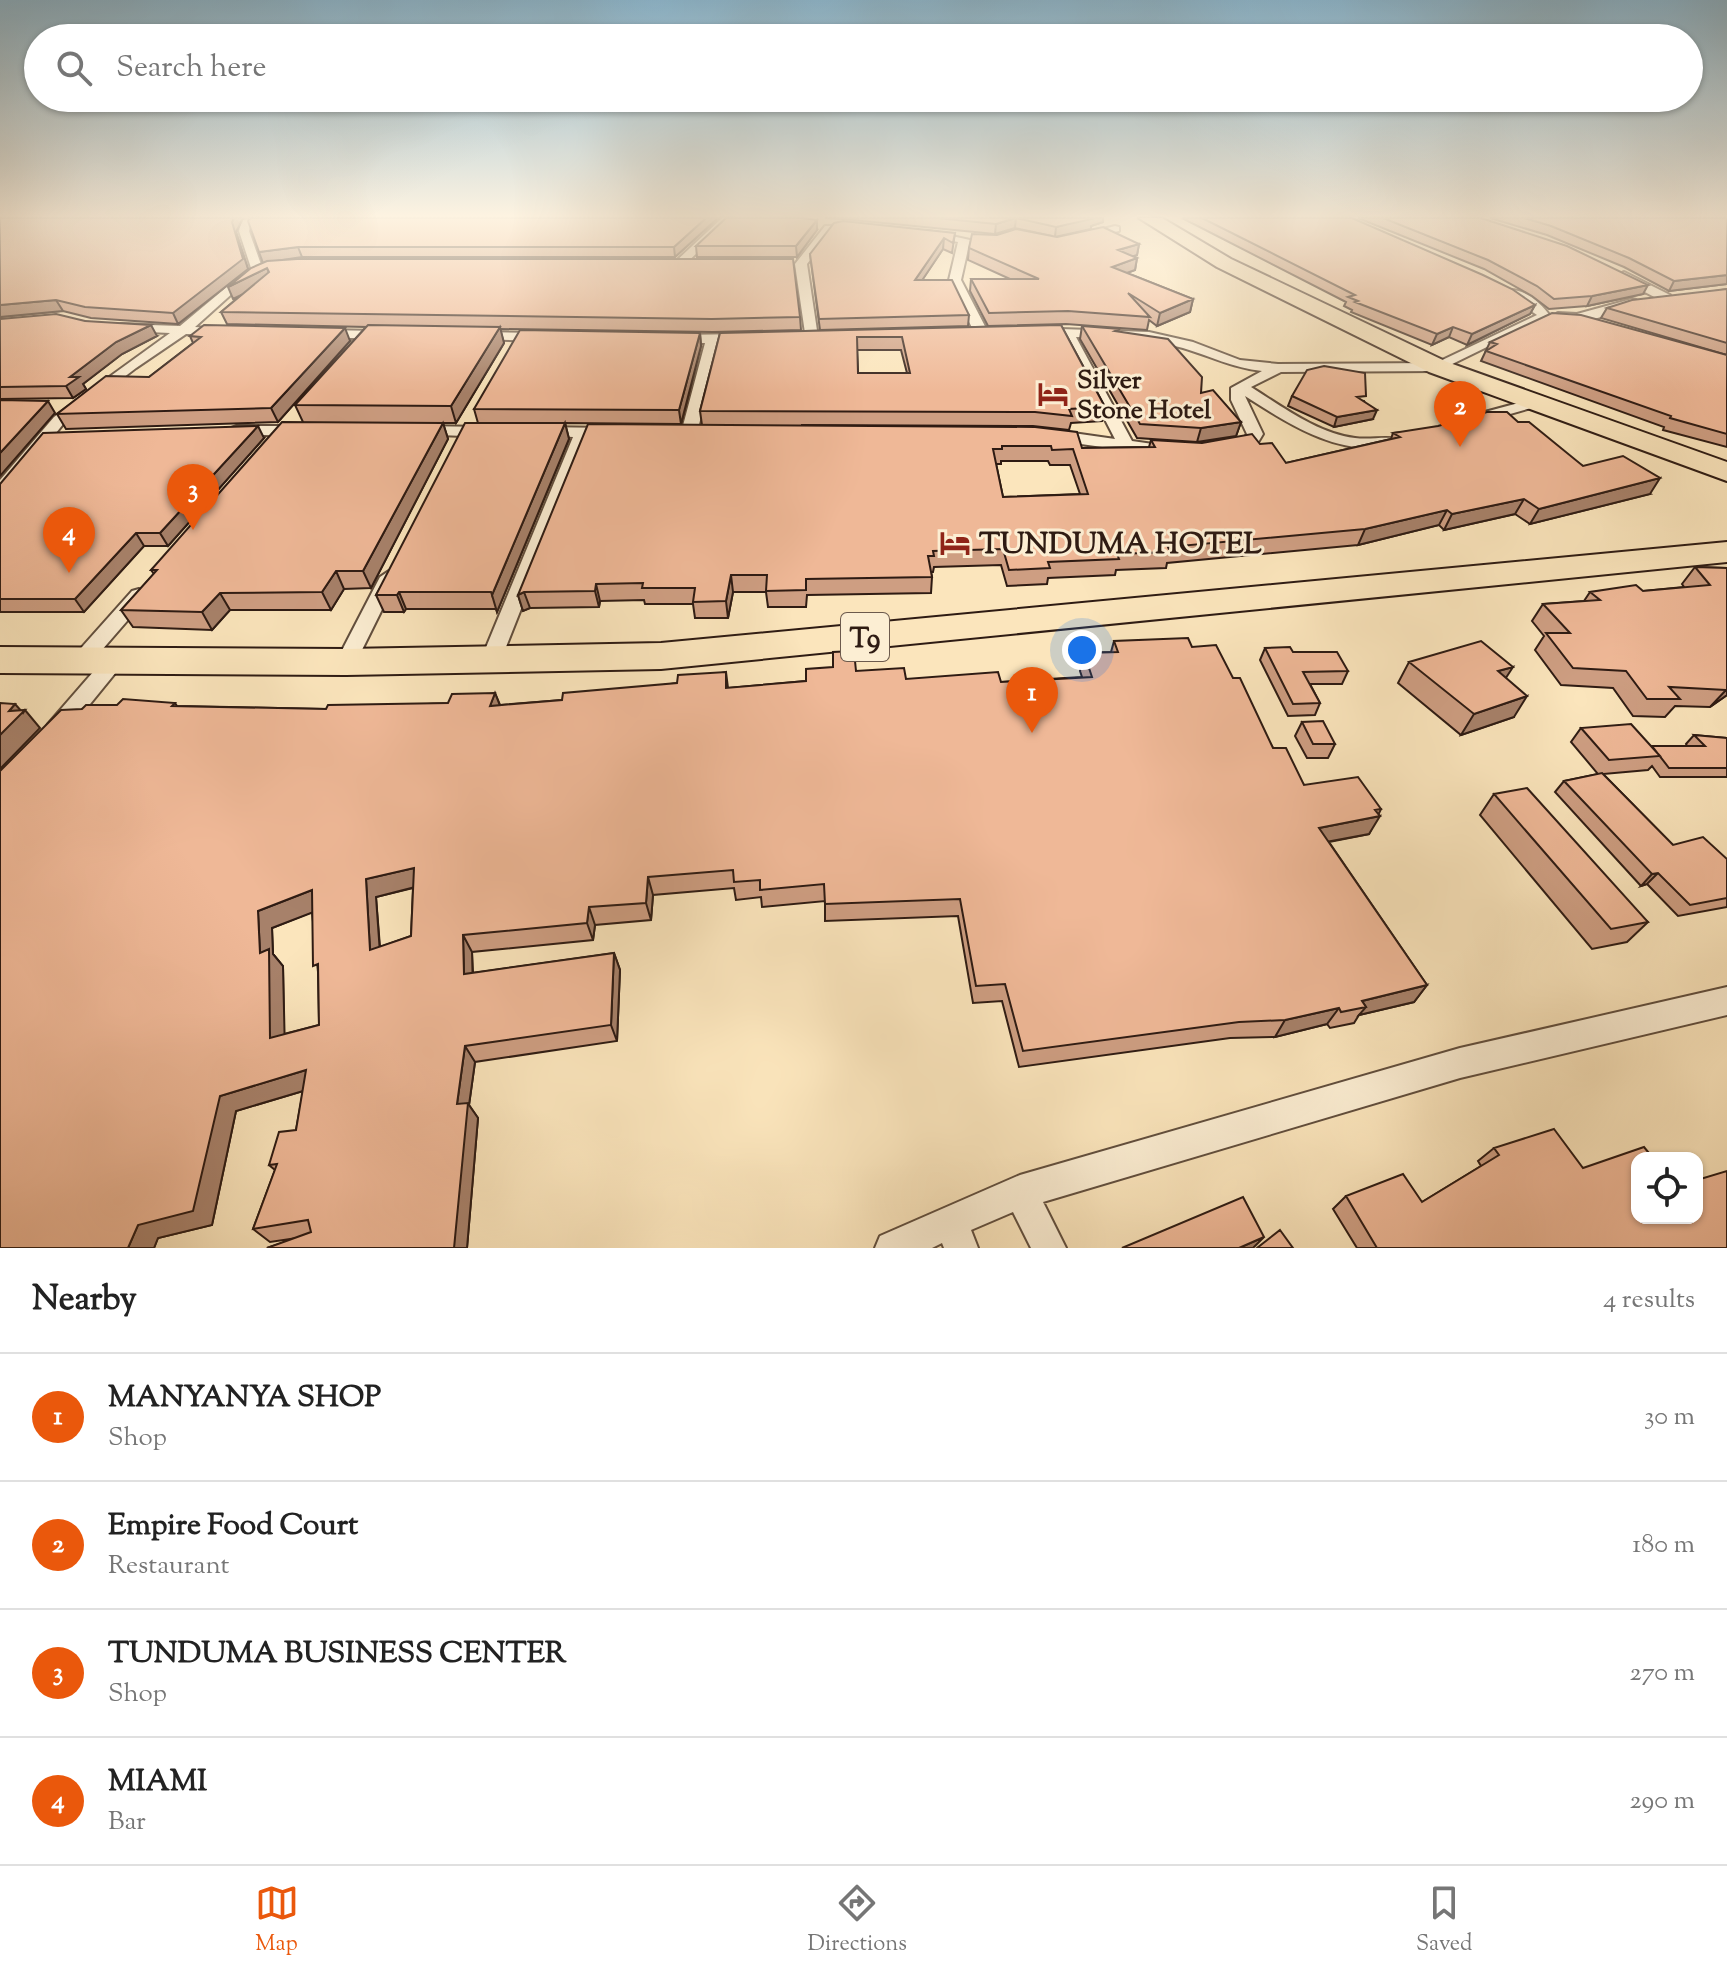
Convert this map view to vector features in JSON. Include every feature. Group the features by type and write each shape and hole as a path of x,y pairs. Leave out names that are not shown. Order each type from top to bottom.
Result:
{"highway":[{"path":"1251,276 1438,367 1727,472"},
{"name":"T9","path":"0,660 490,662 661,656 1727,552"}],"street":[{"path":"0,491 44,437 77,406 254,276"},
{"path":"796,276 804,338 827,337"},
{"path":"956,276 955,280 988,332 965,333"},
{"path":"1577,318 1624,303 1671,298 1624,276"},
{"path":"1507,290 1538,307 1544,316"},
{"path":"1023,332 1149,336 1188,345 1232,363 1278,368 1438,367 1544,316 1577,318 1601,326"},
{"path":"106,326 244,332"},
{"path":"1066,331 1126,445"},
{"path":"305,334 362,341 397,335"},
{"path":"457,336 514,344 562,337"},
{"path":"653,338 755,338"},
{"path":"689,433 713,339"},
{"path":"1218,447 1247,442 1255,434 1237,393 1241,387 1278,368"},
{"path":"1241,387 1314,433 1373,445 1404,439"},
{"path":"1461,423 1533,403"},
{"path":"46,405 77,406"},
{"path":"263,453 289,424"},
{"path":"221,432 289,424 313,431"},
{"path":"403,431 628,433"},
{"path":"490,662 583,432"},
{"path":"1033,434 1180,452"},
{"path":"44,437 69,435"},
{"path":"346,662 401,554"},
{"path":"45,742 152,580"},
{"path":"892,1248 956,1235 1020,1192 1460,1063 1727,1001"},
{"path":"1020,1192 1049,1248"}],"building":[{"path":"0,276 221,276 173,313 85,307 56,300 0,305"},
{"path":"241,276 250,276 228,287"},
{"path":"264,276 795,276 800,317 712,319 221,312"},
{"path":"813,276 918,276 915,280 952,280 969,315 819,319"},
{"path":"1033,276 1135,276 1193,299 1160,313 1128,293 1150,317 1068,311 989,313 971,279 1039,279"},
{"path":"1318,276 1486,276 1535,305 1472,334 1453,327 1437,334 1348,297 1355,295"},
{"path":"1519,276 1630,276 1648,285 1592,296 1554,299"},
{"path":"1665,276 1716,276 1674,281"},
{"path":"1727,289 1727,343 1607,308 1632,300"},
{"path":"1552,313 1581,315 1727,355 1727,434 1670,418 1486,351 1497,344 1490,342"},
{"path":"56,314 85,321 151,325 116,342 70,377 79,377 66,386 0,387 0,319"},
{"path":"204,325 345,328 271,408 57,414 106,376 149,377 201,337 190,336"},
{"path":"368,325 500,327 451,406 295,405"},
{"path":"1061,325 1105,407 1069,409 1072,416 1035,412 700,411 720,333","holes":["857,337 902,337 910,373 858,373"]},
{"path":"1082,326 1120,329 1115,331 1168,339 1202,377 1201,393 1213,390 1241,422 1201,428 1140,424"},
{"path":"520,330 700,333 679,410 474,409"},
{"path":"1324,366 1365,373 1366,396 1357,397 1377,410 1337,417 1292,396 1307,370"},
{"path":"0,400 48,401 0,453"},
{"path":"1487,412 1507,412 1518,422 1529,422 1583,466 1623,456 1660,478 1539,509 1524,499 1452,514 1447,510 1365,529 1168,547 1170,552 1117,554 1119,559 1048,562 1050,568 1009,570 1003,549 933,551 934,556 928,556 932,577 806,579 806,590 766,591 767,575 731,575 726,601 693,602 695,588 642,588 643,583 596,584 595,591 524,592 518,595 588,424 1035,427 1077,432 1082,448 1155,447 1151,440 1202,443 1252,434 1260,444 1272,443 1286,463 1400,437 1393,433 1438,426","holes":["1002,446 1051,446 1052,450 1073,449 1088,494 1003,497 993,449 1002,449"]},
{"path":"282,422 443,423 363,571 336,571 322,592 220,593 202,612 121,610 157,570 151,570"},
{"path":"465,423 565,423 492,595 491,592 399,592 397,595 376,595"},
{"path":"258,426 160,533 136,533 75,599 0,599 0,484 43,433"},
{"path":"1695,567 1727,568 1726,690 1669,687 1680,699 1647,699 1626,671 1573,668 1546,633 1570,633 1543,604 1600,600 1590,592 1636,585 1643,591 1710,585"},
{"path":"1188,638 1192,647 1216,645 1233,678 1240,678 1273,748 1286,748 1304,785 1358,777 1381,809 1375,810 1380,816 1319,828 1427,985 1362,1001 1366,1007 1341,1012 1339,1008 1285,1020 1239,1022 1023,1051 1005,984 976,986 960,899 825,904 824,884 760,890 760,880 734,882 733,870 648,877 646,903 589,907 587,923 463,935 464,974 614,953 611,1025 465,1046 457,1104 468,1103 454,1248 267,1248 311,1232 308,1220 253,1229 277,1164 269,1165 279,1132 296,1130 306,1070 220,1096 193,1211 138,1225 128,1248 0,1248 0,771 61,710 82,709 86,705 117,705 123,699 175,703 172,706 326,709 328,705 448,703 452,694 495,693 490,706 562,700 563,693 677,683 678,675 726,672 726,688 806,681 806,669 833,667 833,652 854,651 856,671 904,668 906,679 998,672 1001,682 1092,677 1084,653 1118,652 1114,641","holes":["414,868 411,936 370,950 366,879","312,890 313,966 318,964 319,1025 270,1038 269,949 260,953 258,911"]},
{"path":"1481,641 1513,667 1498,671 1527,696 1474,714 1409,662"},
{"path":"1290,647 1293,652 1337,652 1348,671 1303,672 1320,703 1293,704 1265,648"},
{"path":"0,703 15,704 9,711 25,710 0,735"},
{"path":"1323,721 1335,744 1313,744 1302,722"},
{"path":"1631,724 1660,756 1609,760 1581,728"},
{"path":"1694,735 1727,738 1727,768 1669,768 1652,746 1705,746"},
{"path":"1602,773 1673,845 1703,837 1727,859 1727,898 1690,905 1658,873 1652,874 1564,781"},
{"path":"1527,788 1648,922 1611,929 1494,794"},
{"path":"1554,1129 1583,1168 1644,1147 1648,1152 1631,1152 1631,1224 1703,1224 1703,1178 1727,1171 1727,1248 1377,1248 1346,1196 1403,1174 1422,1202 1499,1155 1494,1148"},
{"path":"1243,1197 1264,1237 1239,1248 1122,1248"},
{"path":"1280,1230 1293,1248 1257,1248"}],"place":[{"name":"Silver Stone Hotel","path":"1053,394"},
{"name":"Empire Food Court","path":"1460,447"},
{"name":"TUNDUMA BUSINESS CENTER","path":"193,530"},
{"name":"TUNDUMA HOTEL","path":"955,543"},
{"name":"MIAMI","path":"69,573"},
{"name":"MANYANYA SHOP","path":"1032,733"}]}
